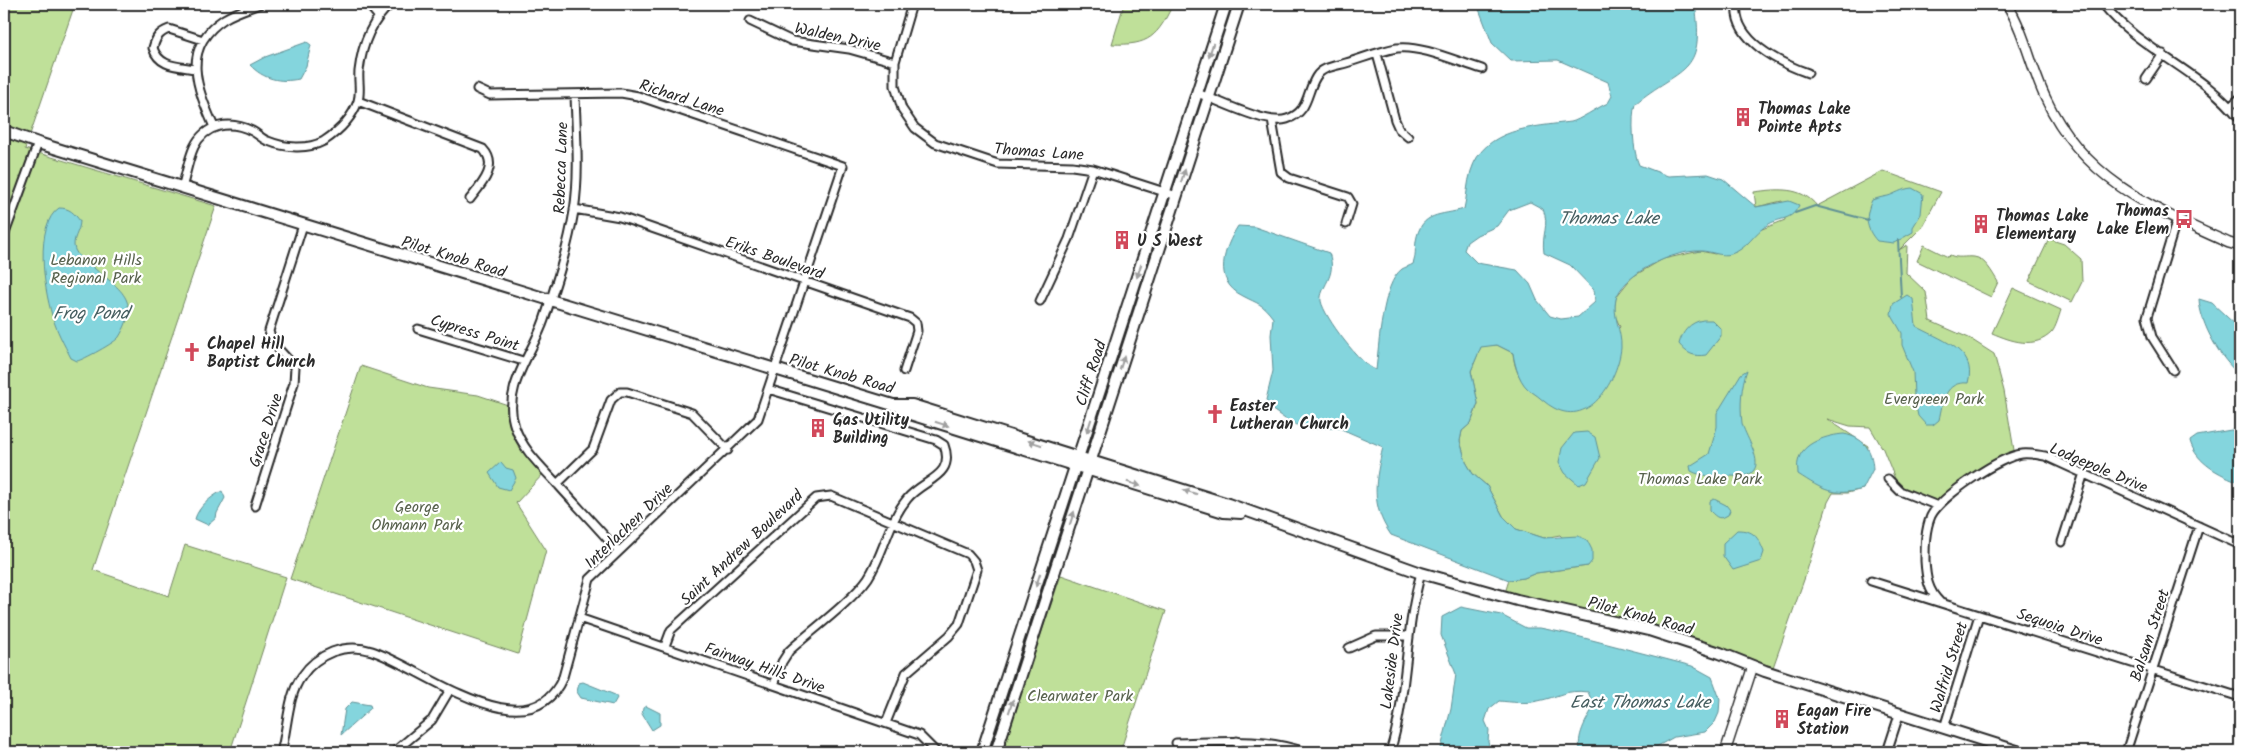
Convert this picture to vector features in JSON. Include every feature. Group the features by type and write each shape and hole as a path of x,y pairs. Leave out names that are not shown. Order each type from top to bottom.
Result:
{"main road":[{"name":"Cliff Road","path":"982,752 1226,4"},
{"name":"Cliff Road","path":"996,752 1239,4"},
{"name":"Pilot Knob Road","path":"4,131 182,188 775,369 897,405 912,405 1077,462 1089,464 1224,512 1252,514 1421,573 1517,600 1649,630 1899,715 2020,752"}],"street":[{"path":"214,127 201,97 195,69 203,40 212,28 226,18 260,4"},
{"path":"368,4 378,16"},
{"path":"182,188 194,148 201,137 214,127 239,126 266,140 280,145 299,148 321,142 338,132 351,115 358,101 363,52 378,16 391,4"},
{"name":"Thomas Lane","path":"912,4 895,62 895,86 902,109 915,128 935,142 998,164 1072,166 1093,169 1177,196"},
{"path":"1737,4 1736,12 1744,30 1762,50 1808,73"},
{"path":"2007,4 2023,35 2037,79 2050,108 2072,142 2091,164 2116,185 2144,203 2240,246"},
{"path":"2103,4 2116,21 2212,88 2240,119"},
{"name":"Walden Drive","path":"750,21 792,41 849,49 895,62"},
{"path":"195,69 169,66 161,62 153,48 155,39 160,33 169,29 203,40"},
{"path":"1197,92 1272,120 1287,119 1301,111 1308,101 1316,77 1324,69 1398,48 1413,48 1482,69"},
{"path":"1377,54 1397,125 1408,137"},
{"path":"2146,79 2163,54"},
{"name":"Richard Lane","path":"478,89 490,95 621,93 638,96 843,166"},
{"name":"Rebecca Lane","path":"574,94 577,170 574,209 566,251 551,301 541,329 524,361 513,399 514,426 526,449 618,551"},
{"path":"2230,106 2240,98"},
{"path":"358,101 483,149 488,155 490,165 486,180 470,199"},
{"path":"1272,120 1281,172 1289,178 1348,197 1352,204 1346,224"},
{"path":"4,236 38,143"},
{"name":"Interlachen Drive","path":"281,752 293,695 300,678 312,663 329,653 350,648 373,651 448,694 479,707 523,714 539,709 551,701 558,690 590,579 728,450 758,419 843,166"},
{"path":"1040,301 1070,239 1093,169"},
{"name":"Eriks Boulevard","path":"574,209 620,217 910,318 916,323 917,331 904,371"},
{"path":"2173,370 2152,337 2147,317 2177,219"},
{"name":"Grace Drive","path":"255,506 294,383 294,367 272,342 270,331 303,225"},
{"name":"Cypress Point","path":"418,329 524,361"},
{"path":"768,389 936,440 944,445 947,454 946,466 907,499 867,579 789,651 782,662 774,685"},
{"path":"557,484 593,450 611,400 620,392 627,392 692,413 728,450"},
{"name":"Lodgepole Drive","path":"1940,602 1932,595 1926,575 1924,541 1931,516 1947,495 2004,460 2022,454 2045,456 2240,545"},
{"path":"2062,542 2084,473"},
{"path":"1888,479 1900,491 1938,506"},
{"name":"Saint Andrew Boulevard","path":"665,646 671,630 816,498 831,496 968,554 974,561 977,570 959,624 949,636 906,672 886,723"},
{"name":"Balsam Street","path":"2126,752 2199,526"},
{"name":"Lakeside Drive","path":"1390,752 1398,728 1412,606 1421,573"},
{"name":"Sequoia Drive","path":"1872,581 2240,697"},
{"name":"Walfrid Street","path":"1944,728 1979,615"},
{"name":"Fairway Hills Drive","path":"579,618 665,646 918,735 936,752"},
{"path":"1349,648 1376,636 1408,636"},
{"path":"1725,752 1753,666"},
{"path":"394,752 432,720 448,694"},
{"path":"1887,752 1899,715"},
{"path":"1237,741 1237,752"},
{"path":"1176,743 1263,741 1305,752"}],"green space":[{"name":"Lebanon Hills Regional Park","path":"4,4 75,4 25,149 216,206 93,570 169,596 185,545 286,577 230,752 4,752"},
{"path":"1124,4 1173,4 1162,24 1151,37 1135,43 1112,44"},
{"name":"Thomas Lake Park","path":"1883,171 1941,192 1922,227 1899,250 1907,245 1906,273 1926,292 1930,321 1969,338 1994,354 2004,391 2015,456 2000,462 1938,506 1900,491 1883,449 1870,427 1850,426 1827,419 1868,446 1863,489 1847,493 1833,493 1828,502 1805,577 1771,673 1701,647 1504,596 1509,580 1524,578 1536,573 1588,566 1560,535 1544,538 1516,529 1503,516 1487,486 1473,474 1466,462 1460,441 1462,431 1471,423 1478,404 1471,371 1481,346 1497,345 1513,353 1521,379 1540,397 1620,327 1614,313 1616,297 1632,277 1663,259 1700,251 1715,254 1757,231 1785,220 1782,201 1756,207 1754,192 1788,190 1804,195 1817,206"},
{"path":"2049,239 2064,244 2081,259 2082,282 2072,302 2029,281"},
{"path":"1924,245 1948,257 1950,255 1974,257 1982,260 1998,282 1991,297 1917,261"},
{"path":"2013,288 2061,310 2052,332 2045,338 2038,341 2023,342 2007,339 1992,333"},
{"name":"George Ohmann Park","path":"361,366 428,388 478,395 514,407 516,432 545,472 516,503 546,550 518,654 290,579"},
{"name":"Clearwater Park","path":"1061,575 1166,611 1120,752 1001,752"}],"water":[{"name":"Thomas Lake","path":"1477,4 1695,4 1697,45 1693,58 1677,75 1635,104 1633,135 1639,165 1668,176 1708,174 1723,179 1756,207 1789,201 1799,205 1790,216 1764,227 1737,252 1727,255 1701,251 1679,254 1650,266 1627,282 1620,290 1615,305 1621,348 1619,360 1608,385 1600,397 1591,406 1580,411 1567,412 1554,408 1528,389 1519,375 1513,353 1497,345 1481,347 1471,371 1478,403 1471,423 1462,431 1460,441 1466,462 1473,474 1487,486 1503,516 1516,529 1544,538 1578,536 1587,540 1592,550 1592,561 1588,566 1536,573 1524,578 1509,580 1391,535 1380,513 1376,492 1376,482 1383,447 1339,428 1306,429 1288,421 1271,409 1266,400 1273,371 1271,335 1273,318 1263,307 1233,290 1227,282 1224,273 1225,254 1238,226 1255,227 1329,253 1331,261 1330,275 1321,296 1321,301 1329,318 1344,340 1361,360 1376,370 1380,331 1386,301 1395,276 1402,269 1413,264 1416,241 1422,224 1433,216 1464,209 1471,171 1477,157 1498,138 1526,128 1574,121 1608,103 1612,96 1608,82 1558,60 1511,61 1492,43","holes":["1530,202 1543,209 1546,221 1544,253 1570,265 1594,290 1595,302 1578,317 1561,319 1550,316 1537,300 1530,284 1517,270 1477,263 1464,250 1467,242 1497,226 1509,210"]},
{"path":"307,42 311,45 306,66 299,79 272,79 260,74 250,65 265,57"},
{"path":"1912,188 1923,194 1921,214 1913,227 1913,232 1894,243 1877,241 1870,231 1867,222 1872,200"},
{"name":"Frog Pond","path":"59,208 71,212 80,221 74,242 76,252 115,285 127,301 126,323 119,337 99,351 77,361 71,358 60,337 49,304 44,274 43,258 46,228 51,216"},
{"path":"1907,295 1913,299 1916,326 1945,341 1962,353 1970,371 1968,383 1954,385 1946,394 1939,420 1933,425 1926,425 1918,416 1914,397 1913,372 1902,345 1902,333 1891,314 1893,304"},
{"path":"2199,299 2212,303 2240,329 2240,375 2219,351 2207,330 2200,309"},
{"path":"1703,320 1712,320 1721,329 1721,336 1706,355 1698,356 1688,352 1679,344 1687,328"},
{"path":"1747,370 1742,389 1741,416 1743,428 1752,446 1756,460 1754,470 1752,473 1739,476 1709,476 1691,471 1690,466 1709,454 1717,427 1717,413 1741,374"},
{"path":"2231,430 2240,432 2240,482 2217,472 2203,462 2193,449 2190,441 2197,436"},
{"path":"1587,432 1595,437 1600,458 1586,482 1579,485 1565,473 1559,462 1562,448 1574,433"},
{"path":"1844,434 1857,438 1869,450 1873,469 1863,489 1836,492 1822,488 1798,474 1798,462 1804,449 1824,438"},
{"path":"501,462 506,468 513,470 516,478 509,490 498,487 489,473"},
{"path":"222,491 225,498 216,518 208,525 195,519 199,510 206,502"},
{"path":"1714,499 1726,505 1730,510 1728,515 1718,518 1710,511 1710,501"},
{"path":"1737,530 1748,531 1755,535 1764,552 1761,561 1733,570 1723,556 1723,543"},
{"name":"East Thomas Lake","path":"1461,607 1501,615 1526,628 1540,628 1565,633 1692,666 1712,677 1720,699 1719,713 1715,722 1705,732 1674,737 1647,752 1581,752 1581,734 1594,706 1588,692 1568,692 1533,702 1499,701 1489,709 1485,721 1489,730 1488,742 1491,752 1440,752 1451,709 1456,674 1441,635 1442,617"},
{"path":"583,682 615,695 617,698 613,705 581,698 577,692 579,683"},
{"path":"352,702 370,705 371,708 341,735 345,709"},
{"path":"646,706 660,713 660,725 652,730 642,714 643,708"}],"waterway":[{"path":"1795,213 1815,206 1868,220"},
{"path":"1898,240 1901,297"}],"place":[{"name":"Thomas Lake Pointe Apts","path":"1743,117"},
{"name":"Thomas Lake Elem","path":"2184,219"},
{"name":"Thomas Lake Elementary","path":"1981,224"},
{"name":"U S West","path":"1122,240"},
{"name":"Chapel Hill Baptist Church","path":"192,352"},
{"name":"Easter Lutheran Church","path":"1215,414"},
{"name":"Gas Utility Building","path":"818,428"},
{"name":"Eagan Fire Station","path":"1782,719"}],"park label":[{"name":"Evergreen Park","path":"1934,398"}]}
